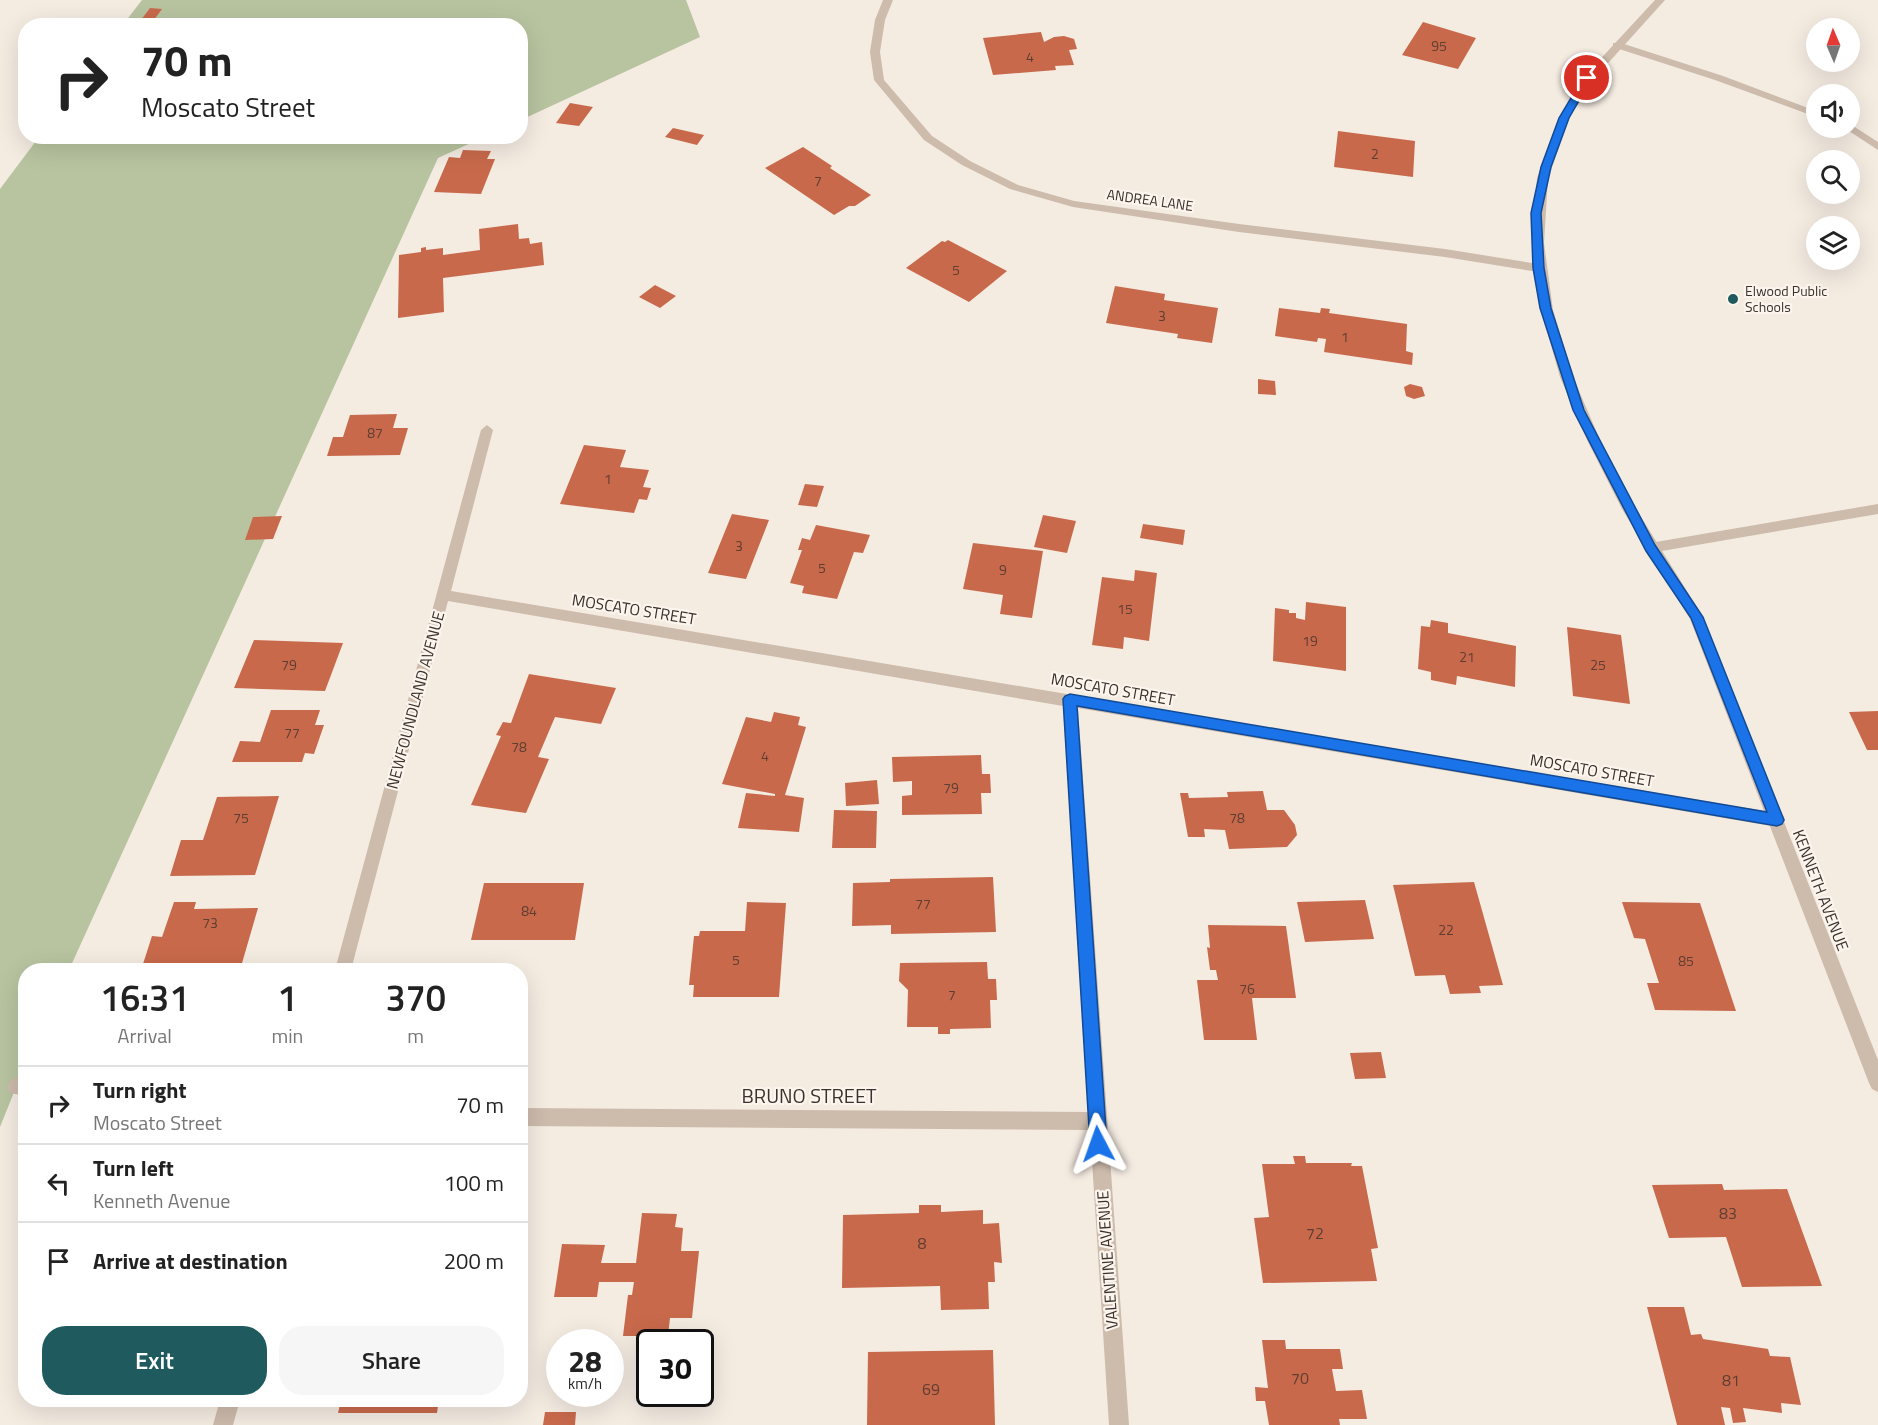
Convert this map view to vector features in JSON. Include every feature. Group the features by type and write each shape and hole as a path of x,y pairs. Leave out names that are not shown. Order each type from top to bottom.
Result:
{"street":[{"name":"ANDREA LANE","path":"888,0 880,20 875,52 879,80 928,138 966,164 1014,187 1073,204 1239,228 1445,253 1538,268"},
{"name":"KENNETH AVENUE","path":"1660,0 1587,78 1564,118 1546,167 1536,213 1538,268 1545,308 1579,410 1650,548 1696,617 1878,1083"},
{"path":"1617,45 1806,110"},
{"path":"1860,134 1878,147"},
{"name":"NEWFOUNDLAND AVENUE","path":"345,963 487,430"},
{"path":"1650,548 1878,508"},
{"name":"MOSCATO STREET","path":"443,595 1777,820"},
{"name":"VALENTINE AVENUE","path":"1070,699 1119,1425"},
{"name":"BRUNO STREET","path":"528,1117 1097,1121"},
{"path":"223,1425 228,1407"}],"green space":[{"path":"142,0 686,0 700,37 528,117 528,18 128,18"},
{"path":"34,144 469,144 438,158 72,963 18,963 18,1082 0,1127 0,189"}],"building":[{"path":"150,8 162,9 155,18 142,18"},
{"path":"1423,22 1476,38 1458,69 1402,55"},
{"path":"1041,32 1044,42 1054,37 1064,36 1074,39 1077,49 1069,50 1074,65 1055,66 1056,70 993,75 983,38"},
{"path":"570,103 593,107 579,126 556,123"},
{"path":"673,128 704,135 697,145 665,137"},
{"path":"1338,131 1415,141 1413,177 1334,167"},
{"path":"803,147 871,195 855,206 849,206 834,215 765,168"},
{"path":"463,150 491,151 487,159 495,159 481,194 434,192 449,157 460,158"},
{"path":"518,224 519,239 529,238 530,244 542,242 544,265 443,278 444,312 398,318 399,255 421,252 421,248 426,247 426,250 443,248 443,255 480,250 479,229"},
{"path":"948,240 1007,271 969,302 906,268 942,241"},
{"path":"655,285 676,296 660,308 639,297"},
{"path":"1115,286 1165,294 1164,300 1218,308 1212,343 1177,338 1178,334 1106,323"},
{"path":"1279,308 1320,313 1321,308 1330,309 1329,313 1407,324 1406,351 1413,353 1412,365 1324,352 1326,339 1318,338 1317,342 1275,336"},
{"path":"1258,379 1275,381 1276,395 1258,394"},
{"path":"1410,384 1422,387 1425,396 1414,399 1406,396 1404,387"},
{"path":"397,414 393,428 408,428 400,455 327,456 333,437 343,437 350,415"},
{"path":"584,445 626,450 620,467 649,470 643,487 651,488 647,500 639,499 634,513 560,504"},
{"path":"805,484 824,486 817,507 798,505"},
{"path":"732,514 769,520 746,579 708,573"},
{"path":"1043,515 1076,521 1067,553 1034,547"},
{"path":"282,516 273,539 245,540 253,517"},
{"path":"1143,524 1185,530 1183,545 1140,538"},
{"path":"816,525 870,535 863,553 854,552 837,599 802,593 804,586 790,583 802,550 798,550 802,538 810,540"},
{"path":"973,543 1043,551 1032,618 1000,614 1003,595 963,589"},
{"path":"1135,570 1157,573 1149,641 1124,637 1123,649 1092,645 1102,577 1134,581"},
{"path":"1306,602 1346,607 1346,671 1273,661 1275,608 1289,610 1289,613 1296,613 1296,618 1305,620"},
{"path":"1431,620 1448,623 1448,633 1516,646 1515,687 1457,676 1456,685 1431,680 1431,672 1418,669 1421,626 1430,627"},
{"path":"1567,627 1621,635 1630,704 1573,696"},
{"path":"254,640 343,643 325,691 234,688"},
{"path":"529,674 616,688 601,724 555,717 538,757 549,759 526,813 471,805 501,736 496,735 503,722 511,723"},
{"path":"271,710 320,710 315,725 324,725 314,754 305,753 302,762 232,762 240,741 260,742"},
{"path":"1878,711 1878,750 1867,750 1849,712"},
{"path":"774,712 800,717 798,725 806,727 785,795 804,798 799,832 738,828 746,793 775,796 775,794 722,784 746,717 771,722"},
{"path":"981,755 982,774 990,774 991,793 981,793 982,814 902,815 902,796 912,795 912,781 893,782 892,757"},
{"path":"877,780 879,804 846,806 845,783"},
{"path":"1263,791 1267,810 1284,810 1295,825 1297,835 1287,847 1229,849 1225,830 1204,829 1205,837 1188,837 1180,793 1188,793 1189,798 1228,797 1227,792"},
{"path":"279,796 255,875 170,876 181,840 203,840 217,797"},
{"path":"834,810 877,811 876,848 832,848"},
{"path":"993,877 996,932 891,934 891,925 852,926 853,883 890,882 890,879"},
{"path":"1474,882 1503,985 1479,986 1481,993 1450,994 1445,975 1415,976 1393,885"},
{"path":"484,883 584,883 575,940 471,940"},
{"path":"1365,900 1374,939 1305,942 1297,902"},
{"path":"174,902 196,902 194,909 258,908 242,963 143,963 152,936 162,937"},
{"path":"747,902 786,903 779,997 693,997 694,985 689,985 694,936 699,936 700,931 745,931"},
{"path":"1622,902 1700,903 1736,1011 1655,1010 1647,983 1659,983 1645,939 1634,938"},
{"path":"1208,925 1286,926 1296,998 1252,998 1257,1040 1204,1040 1197,980 1218,980 1216,970 1210,970 1207,947 1210,948"},
{"path":"987,962 988,979 996,979 997,1000 990,1000 991,1028 950,1029 950,1034 938,1034 938,1027 907,1027 908,990 899,981 900,963"},
{"path":"1381,1052 1386,1078 1355,1079 1350,1053"},
{"path":"1293,1156 1305,1156 1306,1163 1352,1163 1351,1166 1362,1166 1378,1248 1371,1249 1377,1281 1263,1283 1254,1218 1269,1217 1262,1164 1295,1164"},
{"path":"1722,1184 1724,1190 1787,1189 1822,1286 1742,1287 1726,1237 1669,1238 1652,1185"},
{"path":"919,1205 941,1205 941,1212 983,1210 983,1224 999,1223 1002,1263 994,1262 995,1282 988,1282 989,1309 941,1310 940,1286 842,1288 843,1215 919,1213"},
{"path":"642,1213 677,1214 675,1227 683,1228 681,1251 699,1251 692,1318 670,1318 669,1329 636,1329 636,1336 624,1336 628,1295 632,1295 634,1282 599,1282 597,1297 554,1297 562,1244 605,1245 601,1263 636,1263"},
{"path":"1647,1307 1684,1307 1691,1335 1701,1334 1703,1339 1768,1349 1770,1356 1790,1357 1801,1405 1781,1403 1782,1413 1743,1408 1746,1422 1733,1423 1730,1408 1721,1407 1725,1425 1677,1425"},
{"path":"1262,1340 1285,1340 1286,1349 1340,1349 1343,1369 1332,1369 1336,1391 1362,1390 1367,1419 1339,1419 1340,1425 1269,1425 1265,1401 1256,1401 1255,1387 1268,1388"},
{"path":"993,1350 995,1425 867,1425 868,1352"},
{"path":"339,1407 438,1407 437,1413 338,1413"},
{"path":"545,1412 576,1412 575,1425 543,1425"}],"place":[{"name":"Elwood Public Schools","path":"1733,299"}],"route":[{"path":"1098,1144 1070,699 1777,820 1696,617 1650,548 1579,410 1545,308 1538,268 1536,213 1546,167 1564,118 1587,78"}]}
